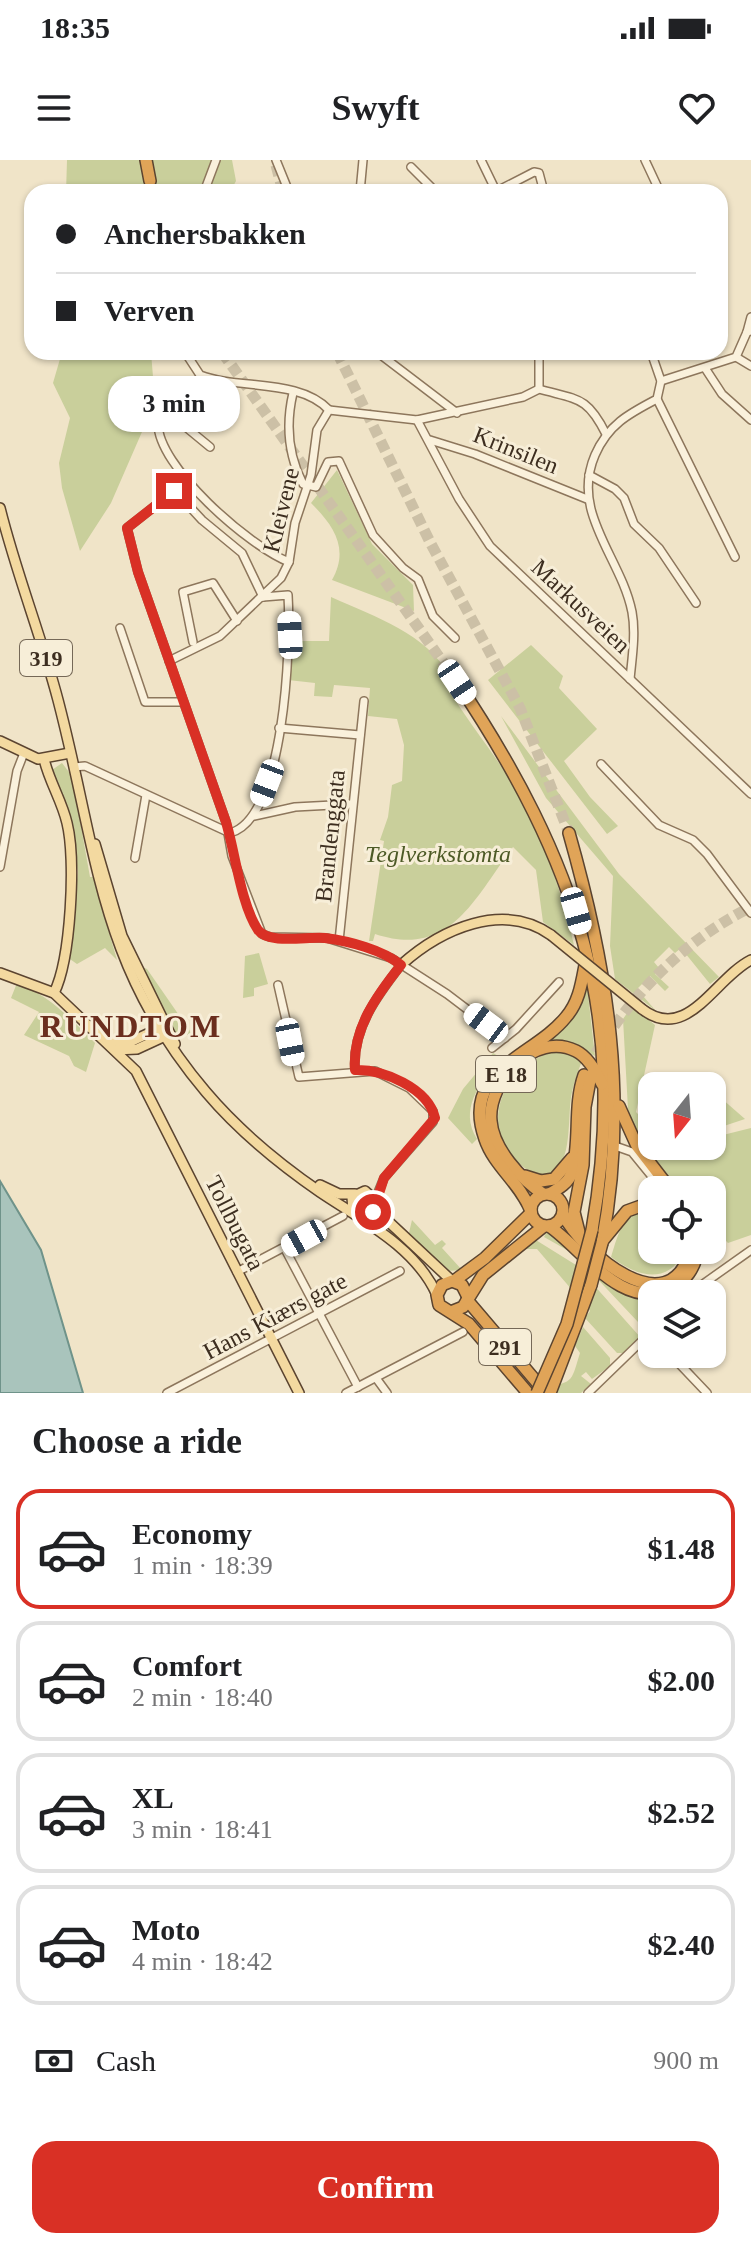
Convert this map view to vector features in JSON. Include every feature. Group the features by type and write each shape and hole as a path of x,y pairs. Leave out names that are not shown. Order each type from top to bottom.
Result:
{"highway":[{"path":"146,160 150,181"},
{"path":"457,682 503,753 540,819 562,872 588,956 599,1023 605,1088 601,1174 592,1230 575,1298 537,1393"},
{"path":"548,1393 577,1327 604,1238 615,1146 613,1038 603,968 569,833"},
{"name":"E 18","path":"531,1212 520,1187 485,1139 481,1117 484,1094 500,1069 566,1017 579,993 588,956"},
{"name":"E 18","path":"546,1194 524,1176 500,1148 491,1124 493,1097 506,1074 537,1051 563,1047 585,1058 605,1088"},
{"path":"581,1237 574,1212 589,1071 576,1105 571,1175 533,1202 531,1212 534,1220 547,1226 614,1282 640,1293 663,1292 678,1285 690,1273 693,1264"},
{"path":"616,1095 632,1138 660,1176"},
{"path":"524,1176 541,1181 554,1179 573,1155"},
{"path":"467,1298 509,1252 547,1226 563,1210 578,1183"},
{"path":"546,1194 556,1197 581,1237 625,1276 647,1284 667,1280 678,1273 683,1264"},
{"path":"604,1238 627,1211 638,1207"},
{"path":"437,1295 442,1285 453,1281 494,1251 531,1212"},
{"name":"291","path":"453,1281 465,1288 467,1298 548,1393"},
{"name":"291","path":"437,1295 439,1305 453,1311 528,1393"},
{"name":"291","path":"453,1311 467,1298"}],"main road":[{"name":"319","path":"0,508 50,669 84,810 119,928 162,1031 258,1139 322,1187 339,1194 368,1192 375,1204 453,1281"},
{"path":"0,741 44,759 70,753"},
{"path":"44,759 66,818 73,861 62,963 51,991"},
{"name":"319","path":"84,810 92,860 120,951 162,1031 236,1125 418,1268 437,1295"},
{"path":"401,965 436,941 496,918 530,922 551,935 642,1009 659,1019 677,1019 694,1009 730,973 751,960"},
{"path":"0,973 51,991 115,1050 129,1051 162,1031"},
{"path":"104,1040 129,1051"},
{"name":"Tollbugata","path":"129,1051 136,1071 299,1393"},
{"path":"358,1193 351,1201 353,1215 375,1204"}],"street":[{"path":"207,184 216,160"},
{"path":"276,160 286,184"},
{"path":"361,184 363,160"},
{"path":"481,160 492,184"},
{"path":"645,160 656,184"},
{"path":"411,167 428,184"},
{"path":"509,184 529,172 539,173 542,184"},
{"path":"728,360 736,357 749,332 751,317"},
{"path":"736,357 751,366"},
{"path":"189,360 194,369 210,379 293,393 319,401 329,410 417,420 523,397 539,389 585,403 593,409 606,434"},
{"path":"387,360 457,413"},
{"path":"539,360 539,389"},
{"path":"654,360 661,381 657,399 735,557"},
{"path":"661,381 728,360"},
{"path":"705,368 722,394 751,420"},
{"path":"293,393 288,418 290,434 297,469 307,486 316,487 328,462 339,461 373,535 393,559 418,579 433,616 455,638"},
{"path":"630,679 632,613 587,499 589,475 606,434 616,422 657,399"},
{"name":"Kleivene","path":"169,661 220,636 281,578 288,564 320,421 329,410"},
{"path":"210,447 170,414 158,422 162,440 172,457 206,500 240,535 288,564"},
{"name":"Markusveien","path":"417,420 459,499 490,546 751,794"},
{"name":"Krinsilen","path":"430,440 464,449 587,499"},
{"path":"589,475 615,489 624,498 634,524 659,548 696,603"},
{"path":"74,767 85,766 230,833 243,828 254,816 276,757 290,646 288,595 263,597 242,553 202,520 165,480"},
{"path":"174,491 127,528 169,661 230,833 232,856 257,928 263,935 339,941 386,956 505,1038"},
{"path":"193,642 183,592 213,583 237,621"},
{"path":"120,628 145,702 150,705 183,702"},
{"name":"Brandenggata","path":"339,941 364,701"},
{"path":"279,728 360,735"},
{"path":"0,867 19,765 24,753"},
{"path":"601,764 659,825 693,840 751,913"},
{"path":"135,858 146,795"},
{"path":"254,816 295,807 352,804"},
{"path":"355,1070 355,1052 362,1025 374,1001 401,965"},
{"path":"492,1048 559,982"},
{"path":"279,988 299,1077 355,1070 375,1071 394,1078 427,1103 435,1118 384,1178 358,1193"},
{"path":"615,1146 632,1152 652,1176"},
{"path":"375,1204 384,1178"},
{"path":"237,1272 353,1215"},
{"path":"285,1249 358,1387"},
{"path":"709,1280 751,1250"},
{"name":"Hans Kiærs gate","path":"167,1393 400,1271"},
{"path":"346,1393 463,1332"},
{"path":"588,1393 638,1346"},
{"path":"683,1368 707,1393"},
{"path":"376,1378 387,1393"}],"green space":[{"path":"67,160 232,160 236,181 234,184 66,184"},
{"path":"60,360 152,360 155,402 111,503 80,551 62,488 59,463 70,418 53,383"},
{"path":"337,470 372,544 413,585 414,611 332,580 337,568 339,547 332,529 311,503"},
{"name":"Teglverkstomta","path":"331,597 383,620 414,638 428,649 452,678 449,690 513,785 538,833 559,889 574,945 543,922 536,870 513,847 472,904 441,931 423,938 401,940 375,934 373,941 369,941 384,841 380,840 388,817 392,785 402,781 404,745 397,719 368,716 370,688 334,685 332,697 314,696 315,683 288,680 295,641 329,641"},
{"path":"531,645 563,676 559,688 597,729 564,761 590,797 618,826 607,834 488,680"},
{"path":"501,716 619,874 719,977 710,984 681,948 675,953 669,947 654,962 659,968 655,974 669,987 665,991 650,976 637,989 656,1011 615,979 610,946 613,876 546,798"},
{"path":"62,763 72,776 90,877 93,877 117,960 105,948 77,964 67,957 78,872 68,808 52,770"},
{"path":"259,953 268,984 254,988 254,996 243,998 245,956"},
{"path":"140,966 147,969 192,1034 176,1037"},
{"path":"17,983 49,1001 95,1043 86,1072 74,1066 69,1056 24,1035 39,1012 11,998"},
{"path":"584,986 587,986 595,1056 568,1043 547,1040"},
{"path":"632,1006 655,1025 645,1072 638,1072 638,1138 628,1109 623,1019"},
{"path":"552,1052 565,1052 582,1061 570,1103 565,1155 560,1166 541,1177 520,1164 506,1148 499,1130 498,1112 504,1093 515,1076 531,1062"},
{"path":"493,1053 500,1057 478,1088 471,1108 470,1118 477,1139 472,1144 448,1118 463,1089"},
{"path":"726,1102 745,1119 726,1125"},
{"path":"751,1128 751,1235 728,1243 726,1241 726,1176 669,1176 656,1160 726,1160 726,1134"},
{"path":"638,1212 638,1264 675,1264 670,1269 661,1273 642,1273 611,1257 623,1225"},
{"path":"412,1220 435,1245 442,1240 446,1244 442,1248 462,1270 447,1271 408,1237"},
{"path":"546,1233 553,1234 623,1291 638,1296 638,1322 574,1254 544,1237"},
{"path":"531,1237 576,1265 638,1335 638,1341 624,1353 617,1353 585,1318 590,1311 537,1249 525,1249"},
{"path":"583,1327 610,1358 610,1366 592,1379 586,1372 581,1376 591,1384 581,1393 553,1393 546,1385 562,1384 573,1374 580,1353 575,1346"}],"water":[{"path":"0,1181 41,1250 83,1393 0,1393"}],"tunnel":[{"path":"276,165 281,184"},
{"path":"228,360 457,682"},
{"path":"341,360 431,544 520,708 569,833"},
{"path":"587,1067 620,1018 657,975 701,938 751,907"}],"district":[{"name":"RUNDTOM","path":"131,1026"}],"route":[{"path":"174,491 127,528 138,572 230,833 232,856 257,928 270,937 339,941 386,956 401,965 374,1001 362,1025 355,1052 355,1070 385,1073 394,1078 427,1103 435,1118 384,1178 373,1212"}]}
